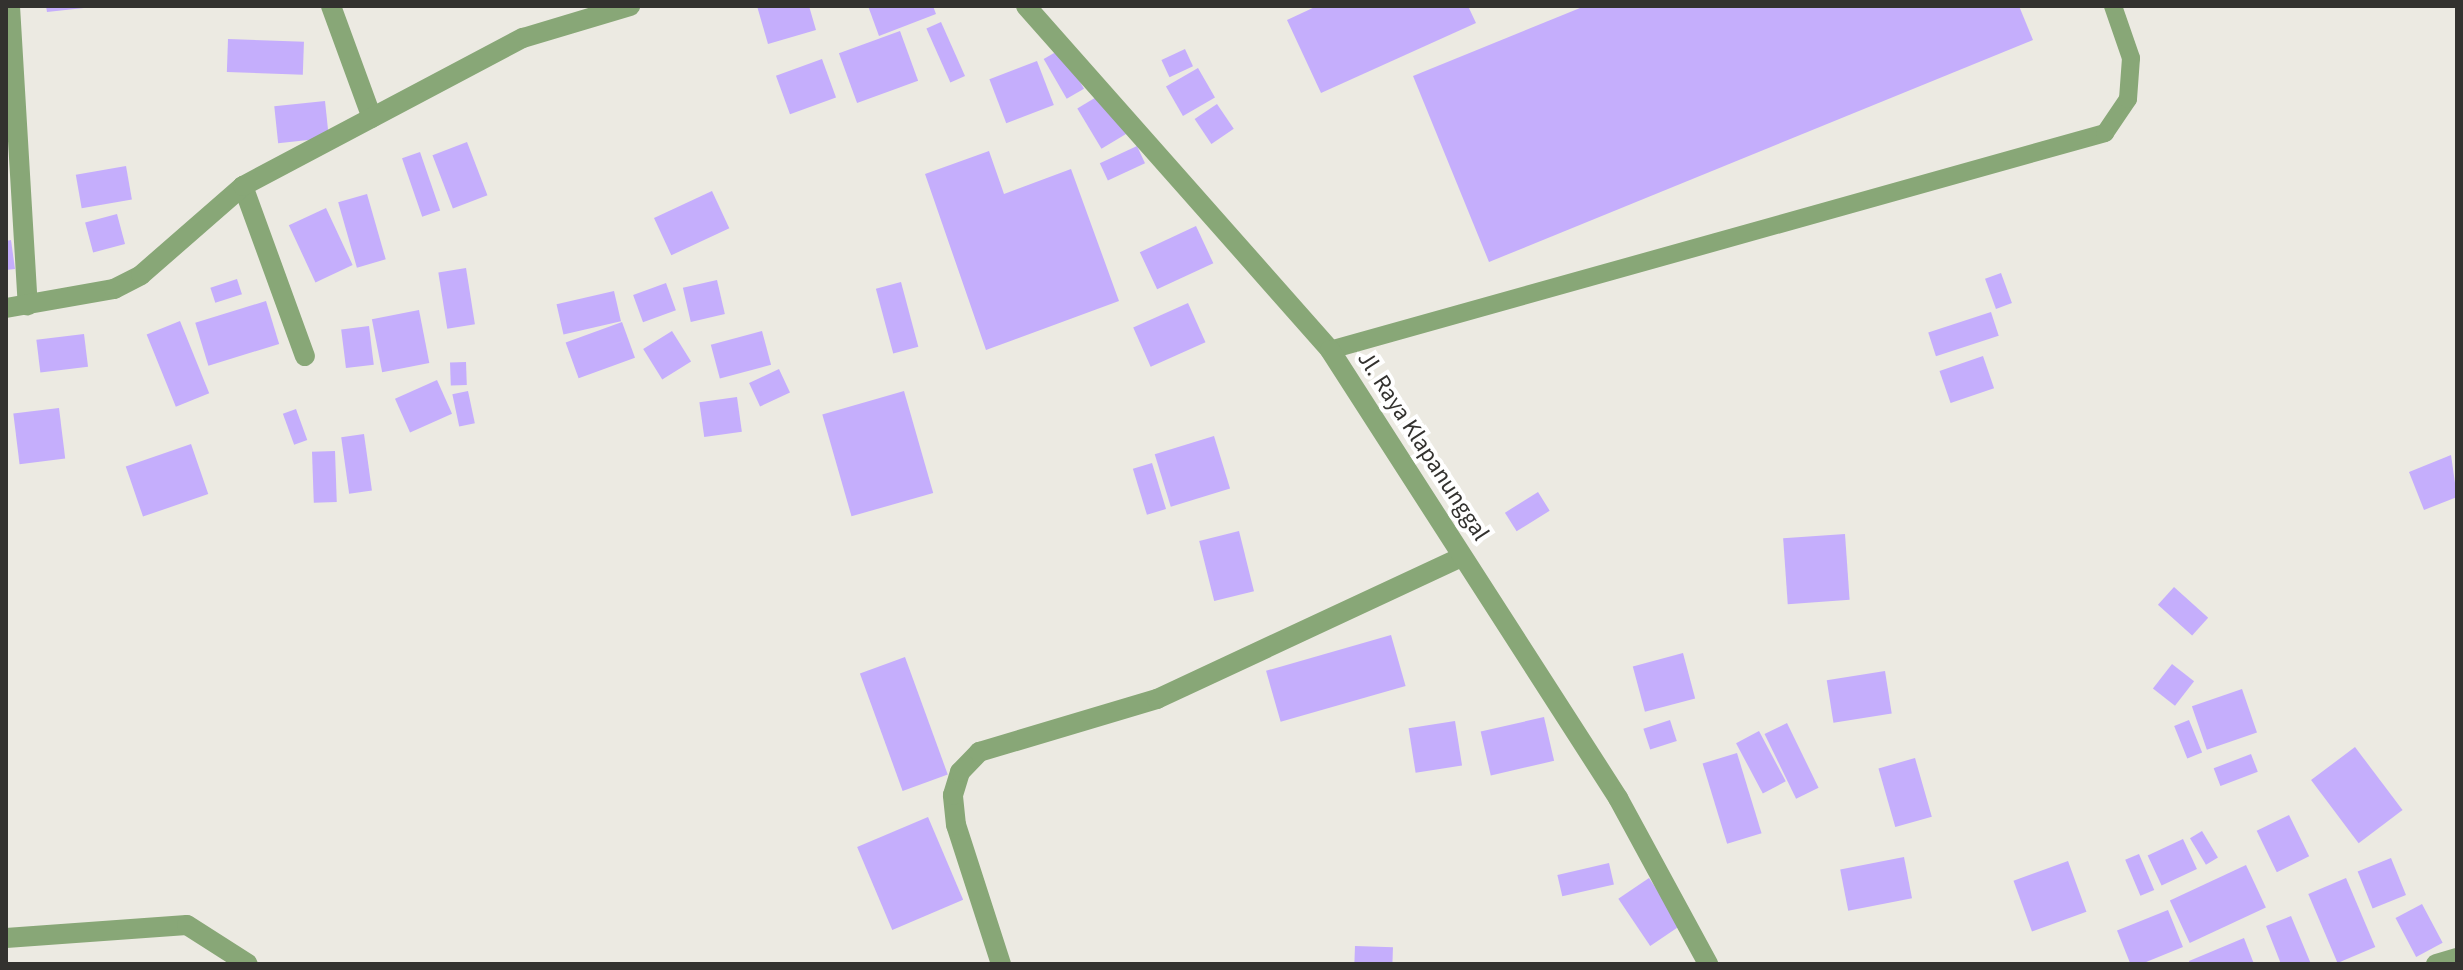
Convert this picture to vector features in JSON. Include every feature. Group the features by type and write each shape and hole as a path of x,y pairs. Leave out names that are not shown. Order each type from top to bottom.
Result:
{"street":[{"path":"10,6 28,305"},
{"path":"331,6 372,118"},
{"path":"6,308 114,289 141,275 243,186 523,38 630,6"},
{"name":"Jl. Raya Klapanunggal","path":"1026,6 1330,350 1618,798 1708,964"},
{"path":"243,186 305,356"},
{"path":"1001,964 956,825 953,795 960,772 979,752 1157,699 1462,557"},
{"path":"6,938 187,925 248,964"},
{"path":"2436,964 2457,958"}],"lane":[{"path":"1330,350 2105,133 2128,99 2131,58 2113,6"}],"building":[{"path":"46,6 83,6 84,8 47,12"},
{"path":"757,6 809,6 816,30 768,44"},
{"path":"868,6 933,6 936,14 879,36"},
{"path":"1317,6 1468,6 1476,23 1321,93 1287,20"},
{"path":"1585,6 2019,6 2033,40 1489,262 1413,76"},
{"path":"941,22 965,76 950,82 926,29"},
{"path":"900,31 918,81 857,103 839,53"},
{"path":"228,39 304,42 303,75 227,72"},
{"path":"1061,49 1084,89 1067,99 1044,59"},
{"path":"1185,49 1193,66 1169,77 1161,60"},
{"path":"822,59 836,98 790,114 776,76"},
{"path":"1037,61 1054,105 1006,123 989,79"},
{"path":"1198,68 1215,97 1183,116 1166,86"},
{"path":"1103,93 1127,133 1101,149 1077,108"},
{"path":"325,101 329,138 278,143 274,106"},
{"path":"1217,104 1234,129 1211,144 1195,119"},
{"path":"467,142 487,195 453,208 432,155"},
{"path":"1137,146 1145,163 1108,181 1100,163"},
{"path":"989,151 1004,194 1071,169 1119,301 986,350 925,174"},
{"path":"420,152 440,211 422,217 402,158"},
{"path":"126,166 132,199 82,208 76,175"},
{"path":"712,191 729,228 671,255 654,218"},
{"path":"367,194 386,259 357,268 338,202"},
{"path":"326,208 353,265 315,282 289,225"},
{"path":"117,214 125,244 93,252 85,223"},
{"path":"1196,226 1213,263 1157,289 1140,252"},
{"path":"11,240 15,269 6,270 6,241"},
{"path":"466,268 475,324 447,329 438,272"},
{"path":"2001,273 2012,303 1996,309 1985,279"},
{"path":"237,279 242,294 215,303 210,288"},
{"path":"717,280 725,314 691,322 683,288"},
{"path":"901,282 918,347 893,353 876,289"},
{"path":"666,283 676,310 643,322 633,295"},
{"path":"614,291 621,321 563,334 557,304"},
{"path":"266,301 279,344 208,366 195,323"},
{"path":"1188,303 1205,342 1151,367 1133,327"},
{"path":"419,310 429,363 382,372 372,319"},
{"path":"1991,312 1999,336 1936,356 1928,332"},
{"path":"180,321 209,393 176,407 147,334"},
{"path":"622,322 635,358 579,378 566,343"},
{"path":"369,326 374,365 346,368 341,329"},
{"path":"672,331 691,362 662,380 643,349"},
{"path":"762,331 771,365 720,379 711,345"},
{"path":"84,334 88,367 40,373 36,340"},
{"path":"1983,356 1994,388 1951,403 1940,371"},
{"path":"466,362 467,385 451,386 450,363"},
{"path":"779,369 790,393 760,407 749,383"},
{"path":"437,380 452,414 410,433 395,399"},
{"path":"468,391 475,423 459,427 452,394"},
{"path":"904,391 933,493 852,516 822,414"},
{"path":"737,397 742,432 704,437 699,402"},
{"path":"59,408 65,459 20,464 13,414"},
{"path":"296,409 307,440 294,445 283,414"},
{"path":"364,434 372,490 349,494 341,437"},
{"path":"1214,436 1230,489 1171,507 1155,454"},
{"path":"191,444 208,494 143,517 126,466"},
{"path":"335,451 337,502 314,503 312,452"},
{"path":"2451,455 2457,497 2424,510 2409,472"},
{"path":"1152,463 1166,509 1147,515 1133,469"},
{"path":"1538,492 1550,511 1517,531 1505,513"},
{"path":"1239,531 1254,591 1214,601 1199,541"},
{"path":"1845,534 1850,600 1788,604 1783,538"},
{"path":"2174,587 2208,618 2192,636 2158,605"},
{"path":"1391,635 1406,686 1281,722 1266,671"},
{"path":"1683,653 1695,698 1645,712 1633,666"},
{"path":"905,657 948,774 903,791 860,673"},
{"path":"2172,664 2194,681 2175,706 2153,688"},
{"path":"1885,671 1892,713 1833,723 1827,680"},
{"path":"2242,689 2257,732 2207,750 2192,706"},
{"path":"1544,717 1554,761 1491,775 1481,732"},
{"path":"1670,720 1677,741 1650,750 1643,729"},
{"path":"2189,720 2202,752 2187,758 2174,726"},
{"path":"1455,721 1462,765 1416,773 1409,728"},
{"path":"1787,723 1819,788 1796,799 1765,734"},
{"path":"1759,731 1786,781 1763,794 1736,743"},
{"path":"2355,747 2403,810 2359,843 2311,780"},
{"path":"1737,753 1762,833 1727,844 1703,764"},
{"path":"2251,754 2258,772 2220,786 2214,768"},
{"path":"1915,758 1932,817 1895,827 1878,768"},
{"path":"2289,815 2309,856 2277,872 2257,831"},
{"path":"928,817 963,900 892,930 857,847"},
{"path":"2202,831 2218,858 2206,865 2190,838"},
{"path":"2183,839 2197,869 2162,885 2148,855"},
{"path":"2139,854 2154,890 2140,896 2125,860"},
{"path":"1904,857 1912,898 1848,911 1840,869"},
{"path":"2391,858 2406,895 2373,909 2358,871"},
{"path":"2068,861 2086,912 2032,932 2013,881"},
{"path":"1609,863 1614,884 1562,896 1557,875"},
{"path":"2246,865 2266,908 2190,943 2170,900"},
{"path":"1649,878 1681,925 1650,946 1618,899"},
{"path":"2346,878 2375,947 2338,963 2308,894"},
{"path":"2422,904 2443,943 2416,957 2396,918"},
{"path":"2168,910 2183,947 2141,964 2130,964 2117,931"},
{"path":"2291,916 2311,964 2281,964 2266,926"},
{"path":"2244,938 2254,964 2190,964 2189,961"},
{"path":"1355,946 1393,947 1392,964 1354,964"}]}
